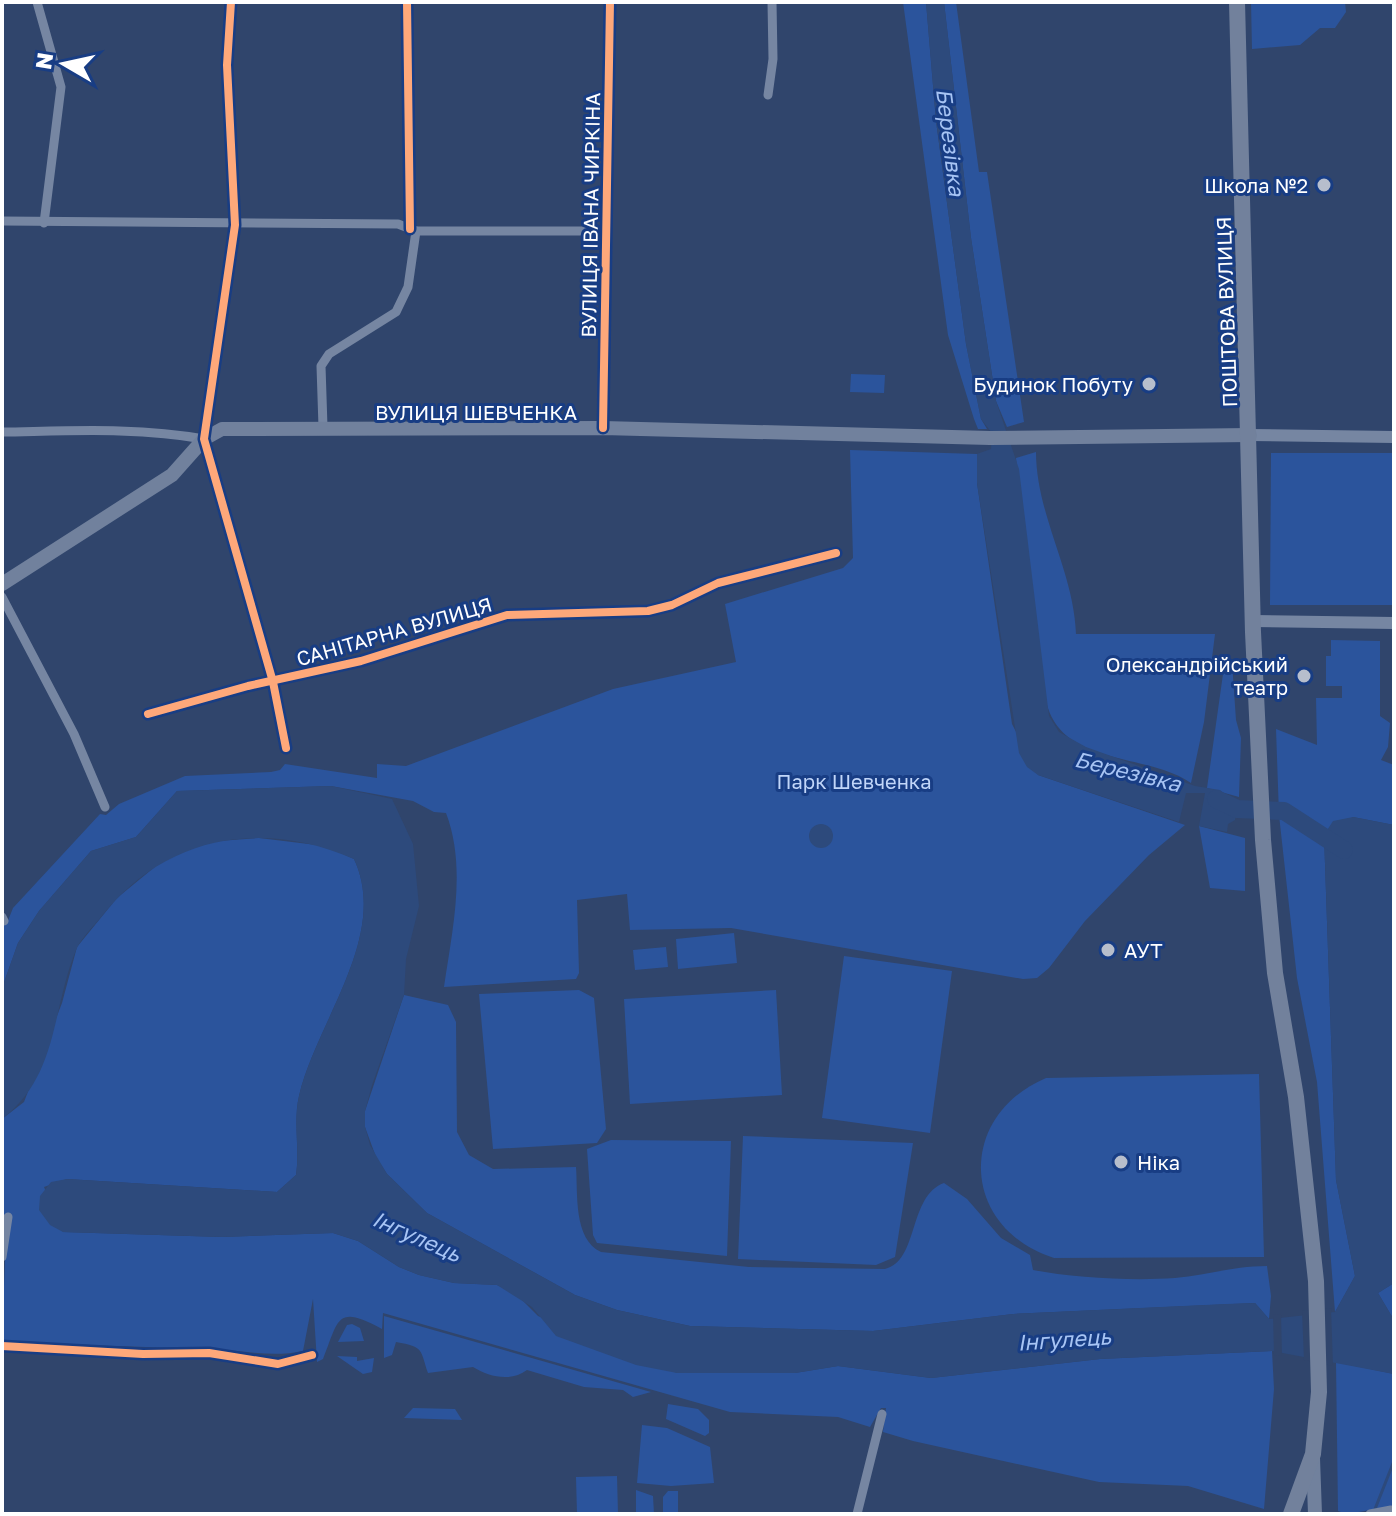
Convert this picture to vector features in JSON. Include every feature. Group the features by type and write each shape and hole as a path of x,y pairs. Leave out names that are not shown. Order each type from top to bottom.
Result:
{"highway":[{"name":"ПОШТОВА ВУЛИЦЯ","path":"1237,2 1253,621 1263,840 1275,973 1296,1097 1316,1281 1319,1392 1313,1454 1291,1514"}],"main road":[{"name":"ВУЛИЦЯ ШЕВЧЕНКА","path":"204,439 222,429 323,427 603,428 990,438 1250,435"},
{"path":"2,584 172,475 204,439"},
{"path":"1313,1454 1315,1514"}],"street":[{"path":"37,2 61,87 44,223"},
{"path":"231,2 227,65 235,225 204,439 273,682 286,748"},
{"path":"323,427 321,366 329,354 396,312 408,287 413,230 407,2"},
{"name":"ВУЛИЦЯ ІВАНА ЧИРКІНА","path":"603,428 610,2"},
{"path":"768,95 773,59 772,2"},
{"path":"2,221 398,224 413,230 606,231"},
{"name":"ВУЛИЦЯ ШЕВЧЕНКА","path":"2,432 101,431 177,434 204,439"},
{"name":"ВУЛИЦЯ ШЕВЧЕНКА","path":"1250,435 1394,437"},
{"name":"САНІТАРНА ВУЛИЦЯ","path":"148,714 361,661 507,615 648,611 672,605 718,583 836,553"},
{"path":"2,597 74,734 105,807"},
{"path":"1253,621 1394,623"},
{"path":"2,1257 8,1217"},
{"path":"2,1346 143,1354 209,1353 278,1364 312,1355"},
{"path":"857,1514 882,1414"},
{"path":"1370,1514 1391,1510 1394,1513"}],"green space":[{"path":"903,2 926,2 936,121 966,344 981,419 987,429 978,429 948,335"},
{"path":"944,2 956,2 979,172 987,172 1024,422 1007,427 996,401 971,238"},
{"path":"1251,2 1345,2 1346,12 1335,28 1320,28 1300,45 1252,49"},
{"path":"851,374 885,375 884,393 850,392"},
{"name":"Парк Шевченка","path":"850,450 977,454 977,483 1012,724 1038,775 1185,825 1149,855 1085,921 1049,968 1037,978 1023,979 731,928 630,930 627,894 577,900 579,973 576,979 444,987 457,877 456,856 446,813 434,812 413,801 331,786 177,791 136,837 91,851 39,911 18,943 2,988 2,925 7,923 13,908 100,814 106,815 119,804 185,776 271,772 280,770 285,764 377,778 377,764 406,766 613,689 736,662 725,604 843,568 853,558"},
{"path":"1036,452 1042,498 1069,588 1076,634 1215,634 1204,722 1191,783 1172,773 1087,748 1069,737 1055,722 1046,701 1016,458"},
{"path":"1271,453 1394,453 1394,605 1270,605"},
{"path":"1331,640 1380,641 1380,716 1390,723 1388,747 1381,760 1394,765 1394,825 1353,817 1324,835 1336,1180 1355,1276 1335,1312 1317,1082 1297,978 1279,815 1276,729 1317,745 1316,698 1342,698 1342,686 1326,686 1326,656 1331,656"},
{"path":"1232,662 1236,720 1241,738 1239,797 1207,788 1224,667"},
{"path":"1199,826 1245,838 1245,891 1210,888"},
{"path":"259,838 325,846 354,859 363,888 363,918 357,948 299,1096 296,1175 277,1192 67,1179 44,1187 63,1232 222,1237 333,1233 358,1241 399,1267 419,1275 454,1283 497,1285 516,1294 538,1316 677,1373 795,1373 838,1366 931,1378 1100,1359 1272,1351 1274,1389 1264,1509 1188,1486 1099,1482 913,1441 883,1432 886,1408 881,1408 870,1427 838,1417 730,1412 383,1313 382,1329 356,1318 341,1320 323,1359 317,1362 313,1299 303,1351 291,1353 2,1340 5,1260 2,1259 2,1119 24,1102 62,1003 77,947 117,898 167,857 205,842"},
{"path":"734,933 737,963 678,969 676,939"},
{"path":"666,947 668,967 635,970 633,950"},
{"path":"844,956 952,971 930,1133 822,1118"},
{"path":"579,990 594,998 606,1129 597,1143 493,1149 479,994"},
{"path":"776,990 782,1095 630,1104 624,999"},
{"path":"404,995 448,1005 456,1022 457,1132 469,1155 493,1169 576,1167 581,1226 592,1246 601,1252 749,1267 885,1269 896,1264 904,1254 924,1201 944,1183 967,1199 1001,1238 1030,1255 1033,1270 1085,1277 1159,1279 1267,1266 1271,1296 1269,1319 1255,1303 1013,1314 873,1331 690,1326 617,1310 575,1295 427,1213 387,1174 376,1157 365,1127 365,1111"},
{"name":"Ніка","path":"1259,1074 1264,1257 1054,1258 1023,1243 1000,1223 986,1198 981,1171 984,1144 996,1118 1017,1095 1046,1078"},
{"path":"743,1136 913,1143 895,1257 876,1265 738,1259"},
{"path":"611,1140 731,1141 727,1256 597,1243 593,1235 587,1149"},
{"path":"1394,1283 1394,1320 1378,1293"},
{"path":"384,1316 651,1392 633,1397 623,1390 584,1387 527,1370 507,1377 493,1376 473,1367 428,1373 422,1354 412,1346 396,1342 392,1355 384,1358"},
{"path":"347,1325 360,1328 364,1341 338,1342"},
{"path":"337,1356 357,1357 357,1361 374,1358 372,1372 363,1374"},
{"path":"1336,1362 1394,1374 1394,1506 1347,1514 1338,1511"},
{"path":"668,1404 698,1409 709,1420 709,1433 705,1436 666,1419"},
{"path":"413,1408 455,1409 462,1420 404,1418"},
{"path":"642,1425 667,1428 710,1447 714,1483 671,1486 637,1483"},
{"path":"617,1476 618,1514 577,1514 576,1477"},
{"path":"636,1490 653,1496 654,1514 636,1514"},
{"path":"668,1491 678,1491 678,1514 663,1513 663,1497"}],"water":[{"path":"926,2 944,2 971,238 996,401 1019,469 1049,716 1059,732 1086,747 1195,786 1220,790 1238,805 1235,820 1228,824 1227,832 1199,826 1205,793 1186,793 1179,822 1038,775 1027,767 1019,753 977,483 977,454 991,449 992,433 981,419 966,344 936,121"},
{"name":"Інгулець","path":"331,786 392,799 413,844 419,906 406,959 404,995 365,1111 370,1145 387,1174 427,1213 575,1295 617,1310 690,1326 873,1331 1013,1314 1255,1303 1269,1319 1335,1312 1355,1276 1336,1180 1324,835 1333,821 1353,817 1394,825 1394,1283 1378,1293 1394,1320 1394,1374 1272,1351 1100,1359 931,1378 838,1366 795,1373 677,1373 636,1365 556,1336 532,1307 497,1285 454,1283 419,1275 399,1267 358,1241 333,1233 222,1237 63,1232 50,1225 39,1210 40,1196 51,1182 67,1179 277,1192 296,1175 299,1096 346,979 363,918 363,888 354,859 287,840 253,838 189,850 159,865 131,885 76,950 44,1062 21,1102 2,1119 2,988 18,943 39,911 91,851 136,837 177,791"},
{"path":"821,824 830,827 833,836 830,845 821,848 812,845 809,836 812,827"}],"pier":[{"path":"1331,1308 1333,1366 1304,1360 1302,1311"},
{"path":"1281,1314 1282,1356 1274,1355 1273,1315"}],"waterway":[{"name":"Березівка","path":"1216,799 1237,809 1284,811 1344,850"},
{"path":"1375,1509 1394,1461"}],"cycle path":[{"path":"231,2 227,65 235,225 204,439 273,682 286,748"},
{"path":"407,2 410,229"},
{"path":"603,428 610,2"},
{"path":"148,714 248,686 361,661 507,615 648,611 672,605 718,583 836,553"},
{"path":"2,1346 143,1354 209,1353 278,1364 312,1355"}],"place":[{"name":"Школа №2","path":"1324,185"},
{"name":"Будинок Побуту","path":"1149,384"},
{"name":"Олександрійський театр","path":"1304,676"},
{"name":"АУТ","path":"1108,950"},
{"name":"Ніка","path":"1121,1162"}]}
